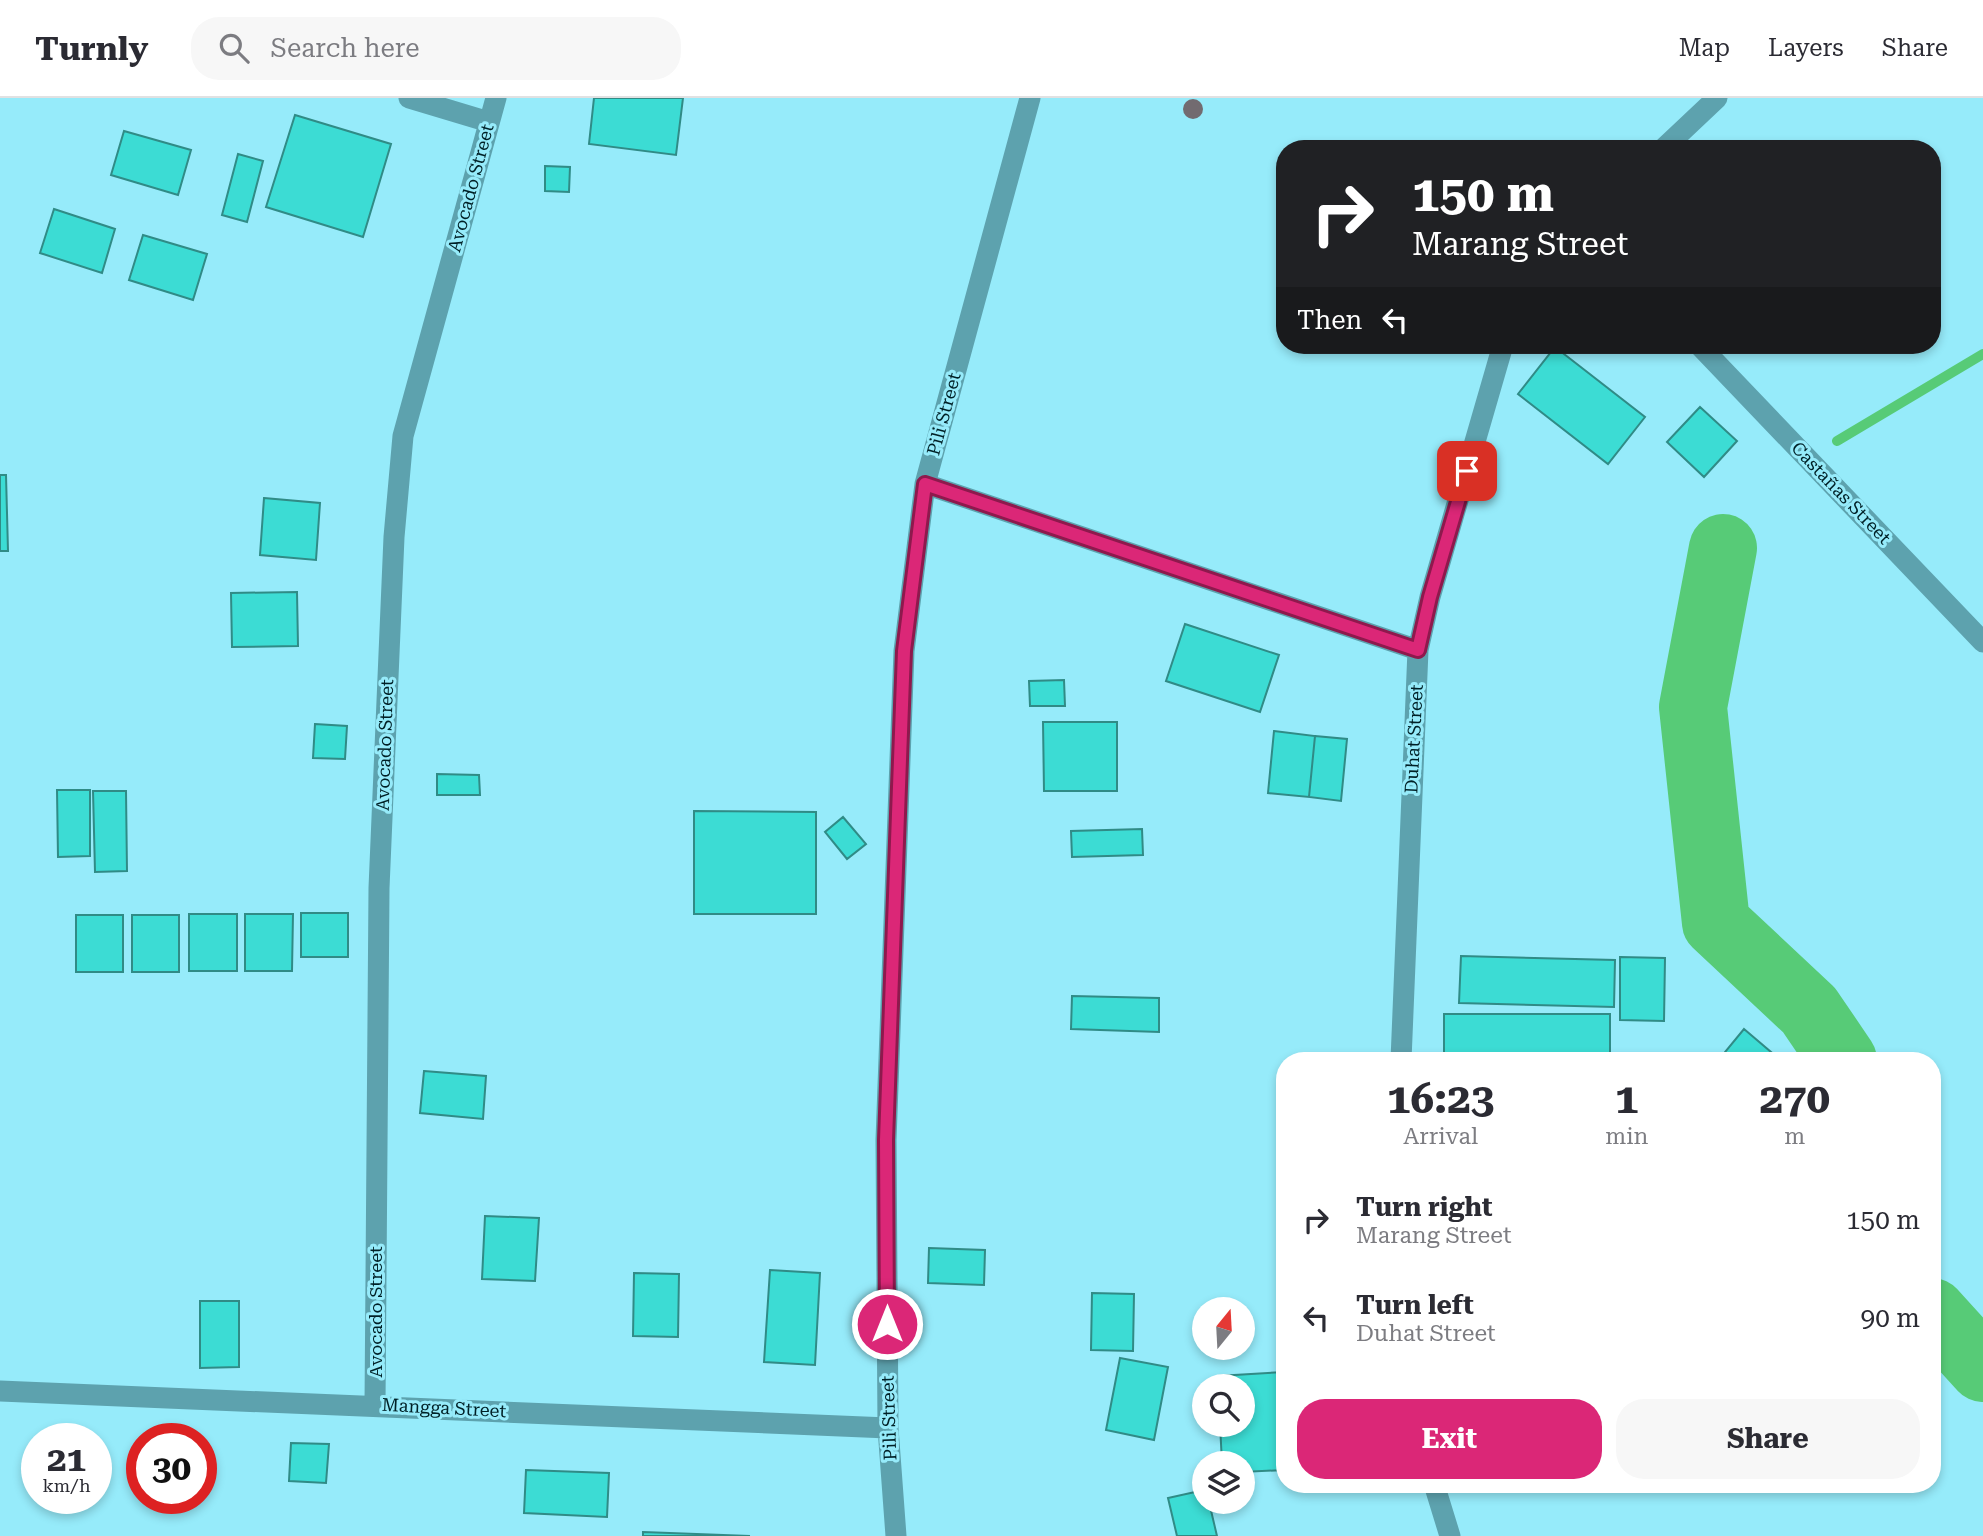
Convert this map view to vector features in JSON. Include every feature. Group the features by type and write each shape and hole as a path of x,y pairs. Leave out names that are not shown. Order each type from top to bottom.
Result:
{"street":[{"path":"409,98 489,122"},
{"name":"Avocado Street","path":"375,1405 379,888 394,537 403,436 496,98"},
{"name":"Pili Street","path":"896,1536 888,1429 886,1140 904,651 925,484 1030,98"},
{"path":"1673,140 1717,98"},
{"name":"Duhat Street","path":"1401,1052 1418,650 1430,597 1500,354"},
{"name":"Castañas Street","path":"1708,354 1983,642"},
{"path":"925,484 1418,650"},
{"name":"Mangga Street","path":"0,1391 888,1429"},
{"path":"1437,1493 1450,1536"}],"building":[{"path":"594,98 683,98 676,155 589,144"},
{"path":"295,115 391,144 363,237 266,207"},
{"path":"124,131 191,150 178,195 111,175"},
{"path":"238,154 263,161 247,222 222,215"},
{"path":"545,166 570,167 569,192 545,191"},
{"path":"54,209 115,229 102,273 40,253"},
{"path":"143,235 207,254 193,300 129,280"},
{"path":"1549,354 1564,354 1645,417 1608,464 1518,394"},
{"path":"1700,407 1737,441 1704,477 1667,442"},
{"path":"0,475 6,475 8,551 0,551"},
{"path":"264,498 320,503 316,560 260,555"},
{"path":"297,592 298,646 232,647 231,593"},
{"path":"1185,624 1279,655 1260,712 1166,681"},
{"path":"1064,680 1065,706 1030,706 1029,681"},
{"path":"1043,722 1117,722 1117,791 1044,791"},
{"path":"315,724 347,726 345,759 313,758"},
{"path":"1274,731 1315,736 1309,797 1268,793"},
{"path":"1315,736 1347,739 1341,801 1309,797"},
{"path":"437,774 479,775 480,795 437,795"},
{"path":"57,790 90,790 90,856 58,857"},
{"path":"93,791 126,791 127,871 95,872"},
{"path":"694,811 816,812 816,914 694,914"},
{"path":"843,817 866,844 847,859 825,832"},
{"path":"1142,829 1143,855 1072,857 1071,831"},
{"path":"301,913 348,913 348,957 301,957"},
{"path":"189,914 237,914 237,971 189,971"},
{"path":"245,914 293,914 292,971 245,971"},
{"path":"76,915 123,915 123,972 76,972"},
{"path":"132,915 179,915 179,972 132,972"},
{"path":"1461,956 1615,960 1614,1007 1459,1003"},
{"path":"1620,957 1665,958 1664,1021 1620,1020"},
{"path":"1072,996 1159,998 1159,1032 1071,1029"},
{"path":"1444,1014 1610,1014 1610,1052 1444,1052"},
{"path":"1744,1029 1771,1052 1725,1052"},
{"path":"424,1071 486,1076 483,1119 420,1113"},
{"path":"485,1216 539,1218 535,1281 482,1279"},
{"path":"929,1248 985,1250 984,1285 928,1283"},
{"path":"770,1270 820,1273 815,1365 764,1362"},
{"path":"634,1273 679,1274 678,1337 633,1336"},
{"path":"1092,1293 1134,1294 1133,1351 1091,1350"},
{"path":"200,1301 239,1301 239,1367 200,1368"},
{"path":"1120,1358 1168,1367 1154,1440 1106,1430"},
{"path":"1276,1372 1276,1470 1255,1471 1255,1451 1221,1451 1221,1437 1255,1437 1255,1374 1251,1374"},
{"path":"291,1443 329,1444 326,1483 289,1481"},
{"path":"526,1470 609,1473 607,1517 524,1513"},
{"path":"1192,1493 1192,1514 1212,1514 1217,1536 1177,1536 1168,1498"},
{"path":"643,1532 750,1536 643,1536"}],"waterway":[{"path":"1837,441 1983,354"},
{"path":"1723,548 1693,707 1716,923 1809,1010 1838,1052"},
{"path":"1941,1322 1983,1368"}],"route":[{"path":"887,1324 886,1140 904,651 925,484 1418,650 1430,597 1467,471"}]}
